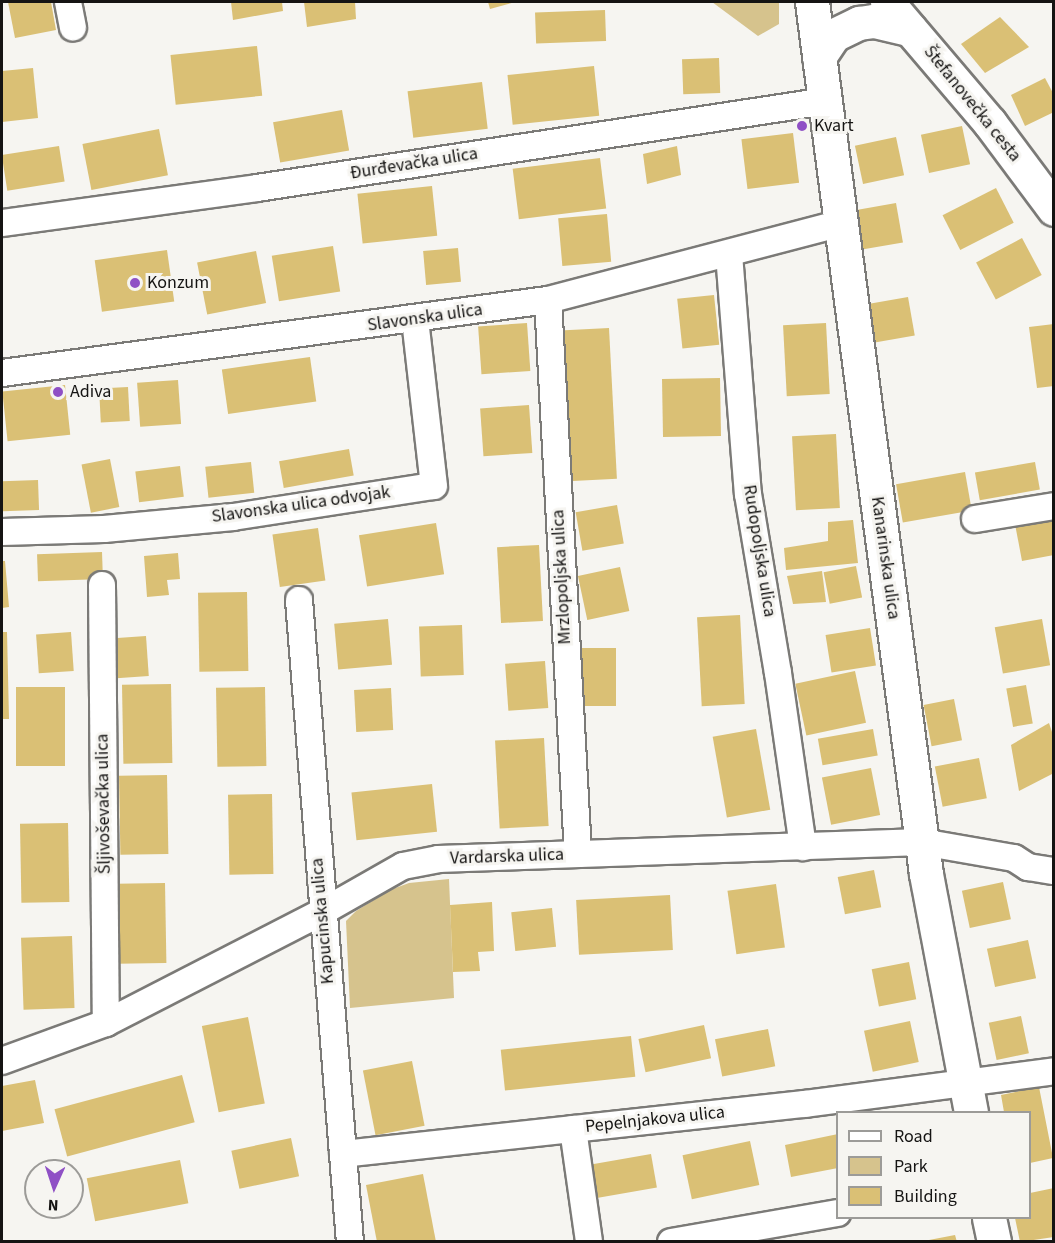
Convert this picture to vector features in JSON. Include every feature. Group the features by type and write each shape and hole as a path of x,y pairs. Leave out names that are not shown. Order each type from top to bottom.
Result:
{"street":[{"path":"68,2 73,28"},
{"name":"Kanarinska ulica","path":"812,2 922,842 968,1098"},
{"name":"Štefanovečka cesta","path":"887,2 990,123 1053,209"},
{"path":"819,57 834,35 859,23 874,21 910,29"},
{"name":"Đurđevačka ulica","path":"2,223 257,188 826,101"},
{"name":"Slavonska ulica","path":"2,373 548,300 841,223"},
{"name":"Rudopoljska ulica","path":"729,254 748,494 778,673 803,847"},
{"name":"Mrzlopoljska ulica","path":"548,300 578,854"},
{"name":"Slavonska ulica odvojak","path":"2,532 104,529 232,517 434,486 415,319"},
{"path":"975,519 1053,506"},
{"name":"Šljivoševačka ulica","path":"102,585 106,1023"},
{"name":"Kapucinska ulica","path":"299,600 350,1242"},
{"name":"Vardarska ulica","path":"2,1061 106,1023 322,912 403,866 438,860 922,842 1014,858 1028,867 1053,871"},
{"name":"Pepelnjakova ulica","path":"343,1154 817,1103 968,1098 1053,1071"},
{"path":"573,1129 589,1242"},
{"path":"671,1242 836,1213"},
{"path":"989,1219 994,1242"}],"green space":[{"path":"712,2 779,2 779,24 758,36"},
{"path":"449,879 454,998 350,1008 346,921 356,911 390,890 409,883"}],"building":[{"path":"8,2 51,2 56,30 15,38"},
{"path":"231,2 282,2 283,11 233,20"},
{"path":"304,2 355,2 356,19 307,27"},
{"path":"488,2 515,2 490,9"},
{"path":"605,10 606,41 536,43 535,12"},
{"path":"1000,17 1029,47 985,73 961,44"},
{"path":"257,46 262,96 176,105 170,55"},
{"path":"719,58 720,93 683,94 682,59"},
{"path":"594,66 599,116 513,125 507,75"},
{"path":"33,68 38,118 2,122 2,71"},
{"path":"1045,78 1054,95 1054,112 1025,126 1011,95"},
{"path":"482,82 488,129 413,138 408,91"},
{"path":"342,110 349,150 280,163 273,122"},
{"path":"962,126 970,164 929,173 921,135"},
{"path":"159,129 168,175 91,190 82,144"},
{"path":"793,133 799,183 747,189 741,139"},
{"path":"896,137 904,175 863,184 855,146"},
{"path":"59,146 65,182 7,191 2,155"},
{"path":"677,146 681,175 647,184 643,154"},
{"path":"600,158 606,209 519,219 513,169"},
{"path":"432,186 437,236 363,244 357,194"},
{"path":"996,188 1014,223 960,250 943,215"},
{"path":"896,203 903,242 861,250 854,210"},
{"path":"607,214 611,262 562,266 558,218"},
{"path":"1022,238 1042,275 996,299 976,262"},
{"path":"333,246 340,291 279,301 272,256"},
{"path":"458,248 461,282 426,285 423,251"},
{"path":"167,250 174,301 102,312 95,260"},
{"path":"256,251 266,303 207,314 197,262"},
{"path":"714,295 719,345 682,349 677,299"},
{"path":"908,297 915,335 873,343 867,304"},
{"path":"527,323 530,371 481,374 478,326"},
{"path":"826,323 830,394 787,396 783,325"},
{"path":"1054,324 1054,386 1037,388 1029,327"},
{"path":"609,328 617,479 568,481 560,331"},
{"path":"310,357 316,402 228,414 222,369"},
{"path":"720,378 721,436 663,437 662,379"},
{"path":"178,380 181,424 140,427 137,383"},
{"path":"65,385 70,435 8,441 2,392"},
{"path":"128,387 130,421 101,422 99,389"},
{"path":"529,405 532,453 483,456 480,408"},
{"path":"836,434 840,508 796,510 792,436"},
{"path":"349,449 354,476 284,488 279,461"},
{"path":"110,459 119,507 91,513 82,465"},
{"path":"251,462 254,493 208,498 205,467"},
{"path":"1035,462 1040,490 980,500 975,473"},
{"path":"180,466 184,497 139,502 135,471"},
{"path":"965,472 972,510 903,523 896,484"},
{"path":"38,480 39,510 3,511 2,481"},
{"path":"617,505 624,543 582,551 576,512"},
{"path":"1054,516 1054,555 1022,561 1015,524"},
{"path":"853,520 858,563 786,570 784,548 828,541 828,522"},
{"path":"436,523 444,574 367,587 359,535"},
{"path":"318,528 325,580 280,587 272,534"},
{"path":"539,545 543,621 501,623 497,547"},
{"path":"102,552 103,579 38,581 37,554"},
{"path":"178,553 180,579 167,580 169,595 147,597 144,556"},
{"path":"2,561 5,561 9,607 2,608"},
{"path":"856,566 862,597 830,604 824,572"},
{"path":"620,567 629,611 587,620 578,576"},
{"path":"822,571 826,602 793,604 787,576"},
{"path":"247,592 248,671 199,672 198,593"},
{"path":"740,615 745,704 702,706 697,617"},
{"path":"388,619 392,665 338,670 334,624"},
{"path":"1042,619 1050,665 1003,674 995,627"},
{"path":"462,625 464,675 421,676 419,627"},
{"path":"870,628 876,666 831,673 826,635"},
{"path":"2,632 7,632 9,719 2,719"},
{"path":"71,632 74,671 39,673 36,634"},
{"path":"146,636 149,676 113,678 110,639"},
{"path":"580,648 616,648 616,706 580,706"},
{"path":"545,661 548,708 508,711 505,664"},
{"path":"855,671 866,723 806,736 795,684"},
{"path":"171,684 172,763 123,764 122,685"},
{"path":"1026,685 1033,723 1013,727 1006,688"},
{"path":"16,687 65,687 65,766 16,766"},
{"path":"265,687 266,766 217,767 216,688"},
{"path":"391,688 393,730 356,732 354,690"},
{"path":"954,699 962,740 932,746 924,705"},
{"path":"1049,723 1054,738 1054,773 1019,791 1011,745"},
{"path":"756,729 770,810 727,817 713,737"},
{"path":"873,729 878,756 823,765 818,739"},
{"path":"544,738 549,826 500,828 495,741"},
{"path":"979,758 987,798 943,807 935,767"},
{"path":"871,768 880,815 831,825 822,778"},
{"path":"167,775 168,854 120,855 119,776"},
{"path":"432,784 437,832 356,840 351,792"},
{"path":"272,794 273,874 229,875 228,795"},
{"path":"68,823 69,902 21,903 20,824"},
{"path":"874,870 881,907 845,914 838,877"},
{"path":"1003,882 1011,919 970,928 962,891"},
{"path":"165,883 166,963 117,964 116,884"},
{"path":"776,884 785,947 736,954 727,891"},
{"path":"670,895 673,950 579,955 576,900"},
{"path":"492,902 494,951 478,952 480,971 453,972 450,905"},
{"path":"552,908 556,947 515,951 511,912"},
{"path":"72,936 75,1008 24,1010 21,938"},
{"path":"1028,940 1036,978 995,987 987,949"},
{"path":"909,962 916,999 879,1007 872,969"},
{"path":"1021,1016 1029,1053 997,1060 989,1023"},
{"path":"248,1017 265,1103 219,1112 202,1026"},
{"path":"910,1021 919,1062 873,1072 864,1031"},
{"path":"704,1025 711,1058 646,1072 638,1039"},
{"path":"768,1029 775,1066 722,1077 715,1039"},
{"path":"631,1036 635,1077 505,1090 501,1050"},
{"path":"412,1061 425,1126 376,1135 363,1071"},
{"path":"182,1075 195,1122 67,1156 54,1109"},
{"path":"35,1080 44,1123 2,1131 2,1086"},
{"path":"1039,1087 1053,1158 1031,1163 1031,1111 1004,1111 1001,1095"},
{"path":"836,1134 836,1168 791,1177 785,1145"},
{"path":"291,1138 299,1176 239,1189 231,1151"},
{"path":"750,1141 759,1185 692,1199 683,1155"},
{"path":"651,1154 657,1187 597,1198 591,1165"},
{"path":"180,1160 188,1203 95,1221 87,1178"},
{"path":"423,1174 436,1242 377,1242 366,1185"},
{"path":"1054,1188 1054,1237 1020,1242 1015,1219 1031,1219 1031,1193"},
{"path":"955,1235 957,1242 929,1242 929,1240"}],"place":[{"name":"Kvart","path":"802,126"},
{"name":"Konzum","path":"135,283"},
{"name":"Adiva","path":"58,392"}]}
